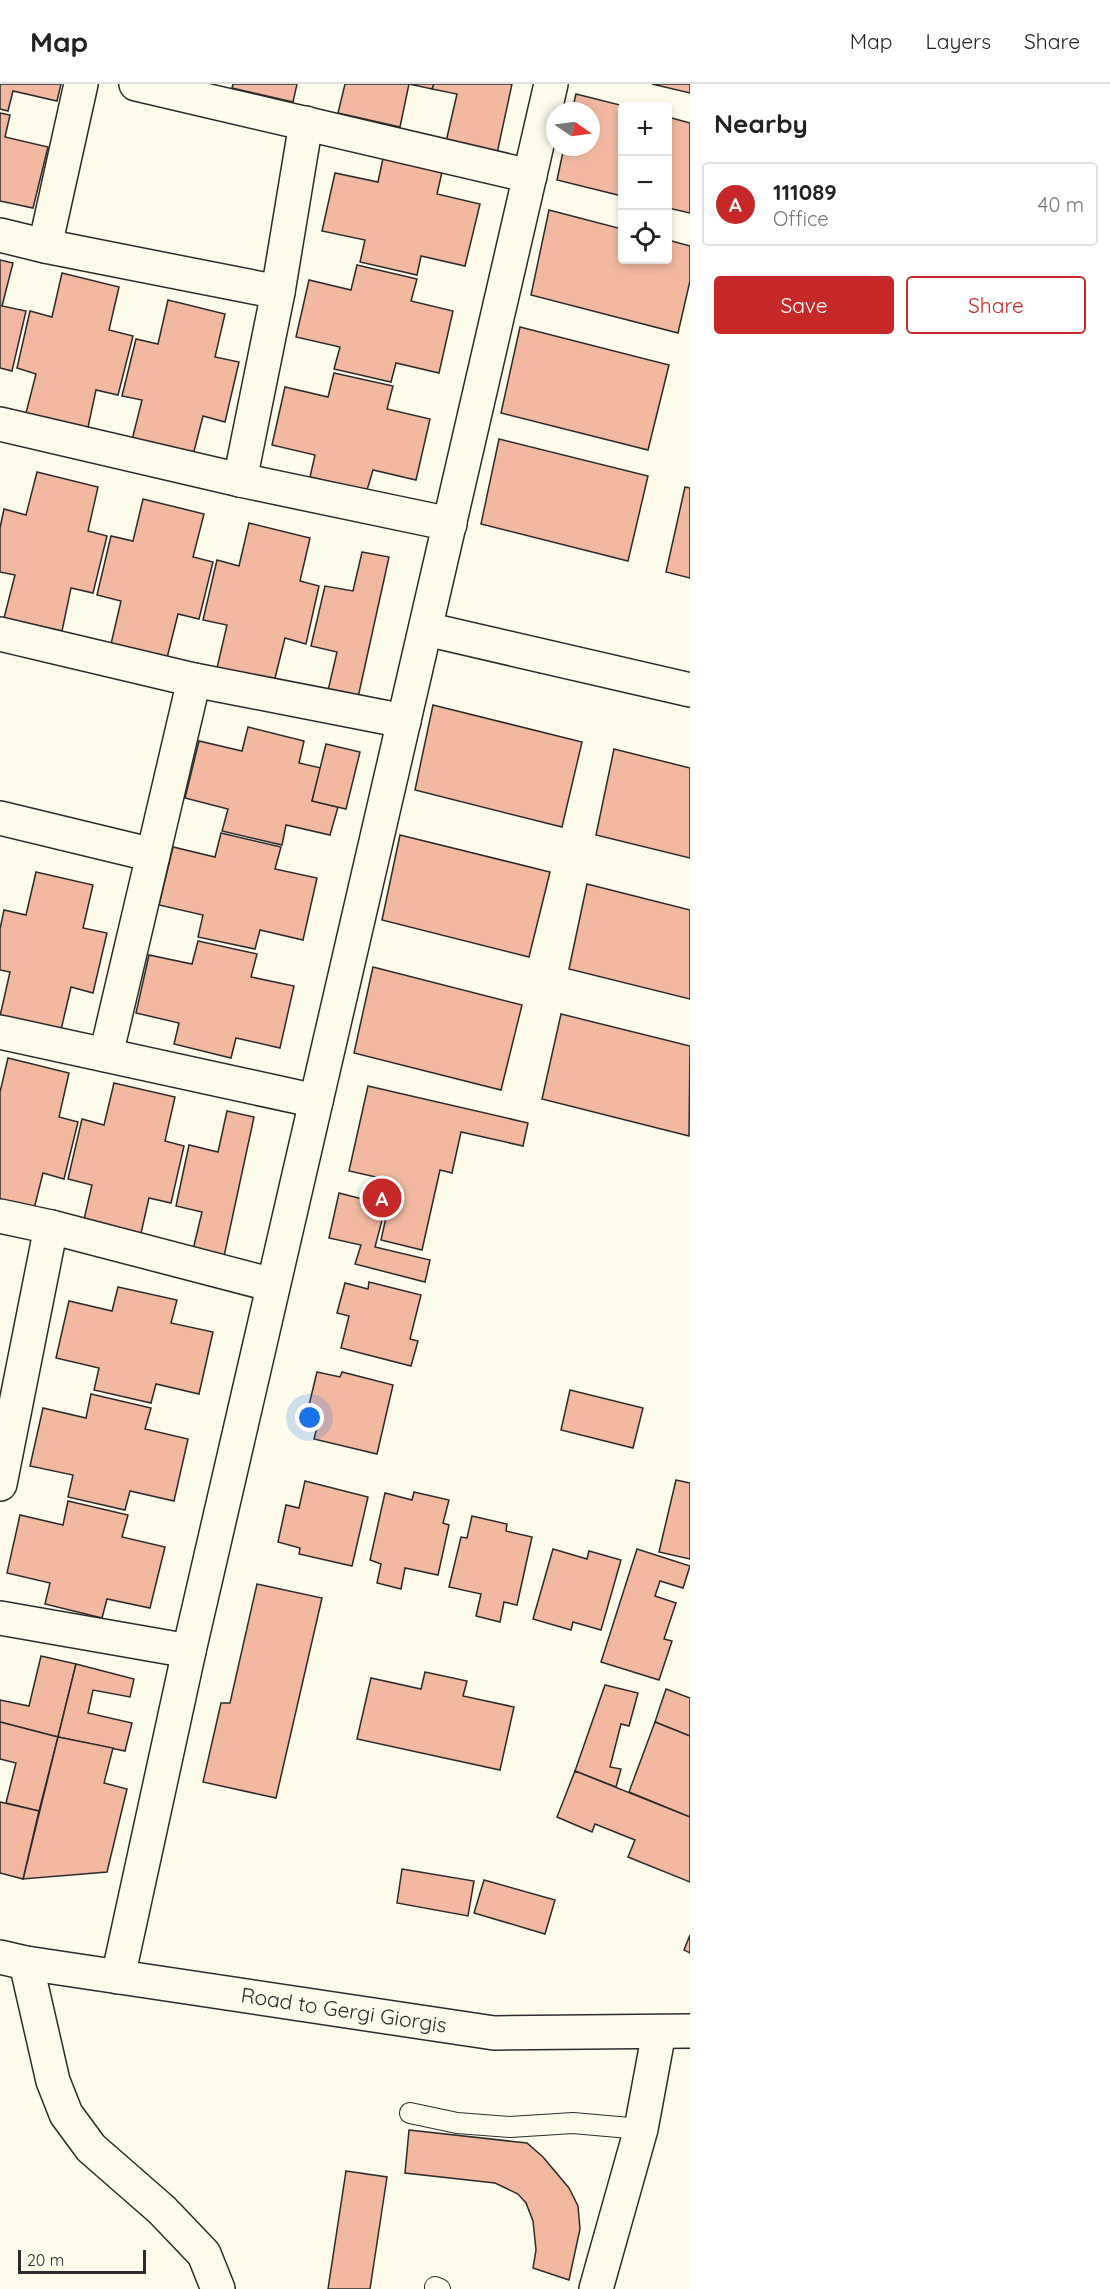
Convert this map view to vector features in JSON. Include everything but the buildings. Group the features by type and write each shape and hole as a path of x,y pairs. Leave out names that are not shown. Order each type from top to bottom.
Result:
{"street":[{"path":"45,246 81,84"},
{"path":"136,84 530,176"},
{"path":"118,1977 189,1651 551,84"},
{"path":"240,480 279,292 306,123"},
{"path":"0,236 279,292"},
{"path":"1,430 450,524"},
{"path":"426,629 690,690"},
{"path":"0,634 194,680 404,721"},
{"path":"106,1055 194,680"},
{"path":"0,818 153,855"},
{"path":"0,1032 316,1101"},
{"path":"0,1216 51,1227 273,1285"},
{"path":"0,1484 7,1420 51,1227"},
{"path":"0,1618 189,1651"},
{"path":"13,1960 66,2114 91,2148 162,2210 204,2254 218,2289"},
{"name":"Road to Gergi Giorgis","path":"13,1960 494,2033 674,2032"},
{"path":"596,2289 641,2129 674,2032"}],"lane":[{"path":"410,2113 457,2123 510,2127 573,2123 641,2129"}],"place":[{"name":"111089","path":"382,1198"}]}
